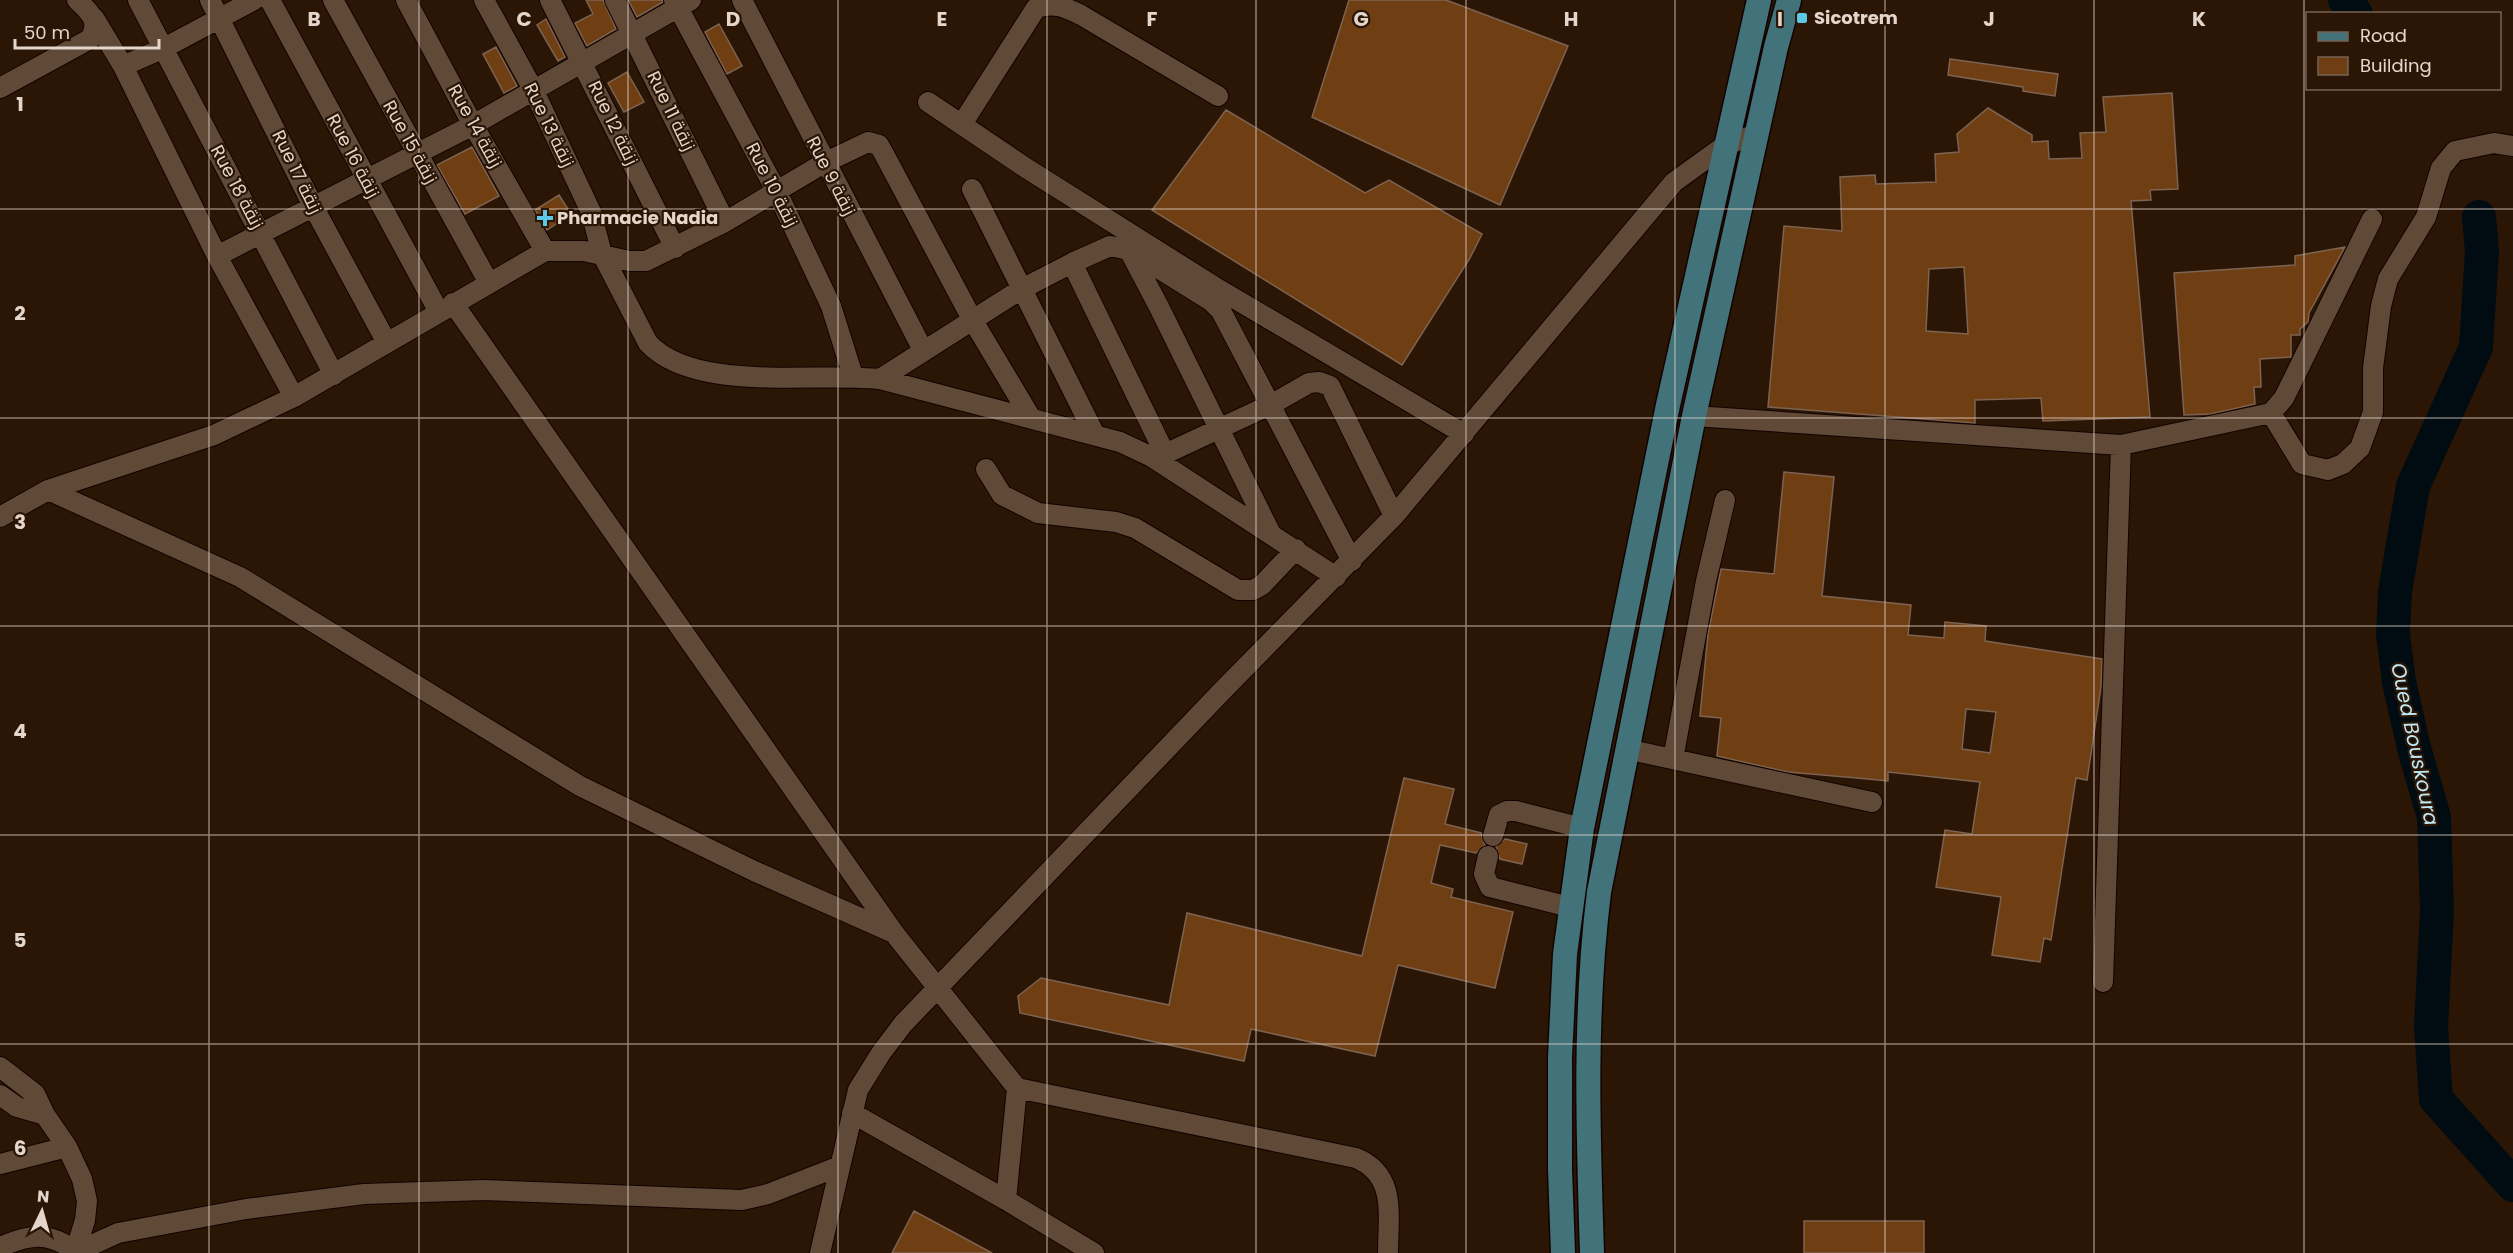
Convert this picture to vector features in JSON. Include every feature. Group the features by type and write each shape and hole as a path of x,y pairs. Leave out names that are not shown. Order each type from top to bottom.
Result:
{"main road":[{"path":"1563,1253 1560,1058 1570,907 1582,828 1724,146 1759,0"},
{"path":"1592,1253 1587,1056 1592,954 1603,868 1694,416 1756,134 1789,0"}],"street":[{"path":"77,0 94,18 123,66 218,256 294,397"},
{"name":"Rue 18 زنقة","path":"138,0 334,375"},
{"name":"Rue 17 زنقة","path":"210,0 313,206 387,343"},
{"path":"123,66 164,48 254,0"},
{"name":"Rue 16 زنقة","path":"270,0 366,180 446,307 894,933 1017,1088"},
{"name":"Rue 15 زنقة","path":"333,0 489,283"},
{"name":"Rue 14 زنقة","path":"406,0 473,125 545,251"},
{"name":"Rue 13 زنقة","path":"484,0 534,91 591,212 602,254 648,343 659,355 680,365 757,377 853,376 880,379 1120,442 1158,455 1336,577"},
{"name":"Rue 12 زنقة","path":"550,0 675,248"},
{"name":"Rue 11 زنقة","path":"615,0 633,32 725,222"},
{"name":"Rue 9 زنقة","path":"742,0 824,163 923,350"},
{"path":"218,256 473,125 681,2"},
{"name":"Rue 10 زنقة","path":"681,2 777,192 831,306 853,376"},
{"path":"962,124 1036,8 1046,5 1060,5 1081,15 1218,96"},
{"path":"0,88 90,39 94,30 94,18"},
{"path":"927,102 1026,168 1215,287 1464,434"},
{"path":"820,1253 858,1090 881,1053 937,987 1394,516 1674,182 1724,146 1756,134"},
{"path":"0,517 48,490 214,435 294,397 545,251 564,249 602,254 629,261 646,261 725,222 824,163 868,142 879,145 972,319 1031,418"},
{"path":"2271,413 2302,464 2328,470 2343,464 2360,448 2373,412 2373,368 2378,327 2388,279 2427,217 2441,168 2455,151 2494,143 2513,146"},
{"path":"972,189 1020,290 1095,435"},
{"path":"1694,416 2121,445 2271,413 2284,398 2372,219"},
{"path":"880,379 972,319 1072,262 1110,246 1129,250 1211,301 1221,311 1272,404 1352,561"},
{"path":"1129,250 1270,532"},
{"path":"1072,262 1158,455 1272,404 1309,383 1319,382 1330,386 1394,516"},
{"path":"2103,982 2121,445"},
{"path":"986,469 1002,495 1038,513 1116,522 1135,528 1238,590 1253,590 1262,585 1296,549"},
{"path":"48,490 240,577 580,786 754,871 894,933"},
{"path":"1673,759 1706,581 1725,500"},
{"path":"1626,749 1872,802"},
{"path":"1493,836 1498,815 1507,811 1516,811 1582,828"},
{"path":"1488,856 1484,874 1490,887 1570,907"},
{"path":"0,1067 35,1094 45,1115 67,1147 82,1179 87,1201 85,1220 75,1252"},
{"path":"1006,1200 1017,1088 1356,1158 1372,1165 1382,1176 1387,1196 1388,1253"},
{"path":"0,1095 17,1107 45,1115"},
{"path":"852,1113 1006,1200 1094,1253"},
{"path":"0,1164 67,1147"},
{"path":"75,1252 118,1233 246,1209 364,1194 484,1191 742,1200 768,1194 840,1166"},
{"path":"0,1247 29,1236 46,1237 61,1240 75,1252"}],"building":[{"path":"586,0 603,0 616,29 587,46 575,23 593,14"},
{"path":"628,0 662,0 663,2 637,17"},
{"path":"1349,0 1446,0 1568,46 1500,205 1312,117"},
{"path":"546,19 565,57 558,61 537,25"},
{"path":"719,24 742,66 727,74 705,32"},
{"path":"496,47 517,86 504,93 483,54"},
{"path":"1950,59 2058,74 2055,96 2023,91 2023,87 1948,75"},
{"path":"627,72 644,102 624,112 608,83"},
{"path":"2172,93 2178,189 2150,190 2151,200 2131,201 2150,417 2043,421 2041,398 1975,400 1975,423 1768,407 1784,226 1842,231 1840,177 1875,175 1876,184 1936,182 1935,154 1959,152 1957,134 1988,108 2032,135 2032,142 2048,141 2049,159 2082,158 2080,133 2106,132 2103,97","holes":["1964,267 1968,334 1926,331 1929,269"]},
{"path":"1226,110 1365,193 1389,180 1482,234 1470,258 1402,365 1152,210"},
{"path":"472,147 499,196 465,214 437,165"},
{"path":"559,195 571,214 547,230 535,210"},
{"path":"2345,247 2309,313 2308,322 2300,329 2300,335 2291,335 2291,357 2260,359 2261,387 2254,387 2255,404 2211,414 2184,415 2174,273 2295,265 2295,256"},
{"path":"1784,472 1834,477 1822,596 1911,605 1908,635 1944,638 1945,622 1986,626 1985,641 2102,659 2101,687 2087,780 2076,778 2051,940 2044,938 2040,962 1992,955 2001,897 1936,887 1945,830 1972,834 1980,782 1888,772 1888,781 1788,772 1717,756 1721,718 1700,716 1708,634 1721,569 1774,574","holes":["1966,709 1996,712 1990,753 1962,749"]},
{"path":"1404,778 1454,789 1445,824 1481,833 1485,845 1476,853 1440,845 1431,883 1453,889 1451,897 1513,912 1495,988 1398,965 1375,1056 1251,1029 1244,1061 1020,1013 1018,996 1041,978 1169,1005 1187,913 1362,956"},
{"path":"1505,839 1527,844 1522,864 1500,859 1496,847"},
{"path":"914,1211 992,1253 892,1253"},
{"path":"1804,1221 1924,1221 1924,1253 1804,1253"}],"waterway":[{"name":"Oued Bouskoura","path":"2345,0 2354,12"},
{"name":"Oued Bouskoura","path":"2479,217 2482,251 2476,347 2413,486 2395,592 2393,634 2399,682 2414,748 2434,817 2437,911 2431,1027 2436,1099 2513,1185"}],"place":[{"name":"Sicotrem","path":"1802,18"},
{"name":"Pharmacie Nadia","path":"545,218"}]}
